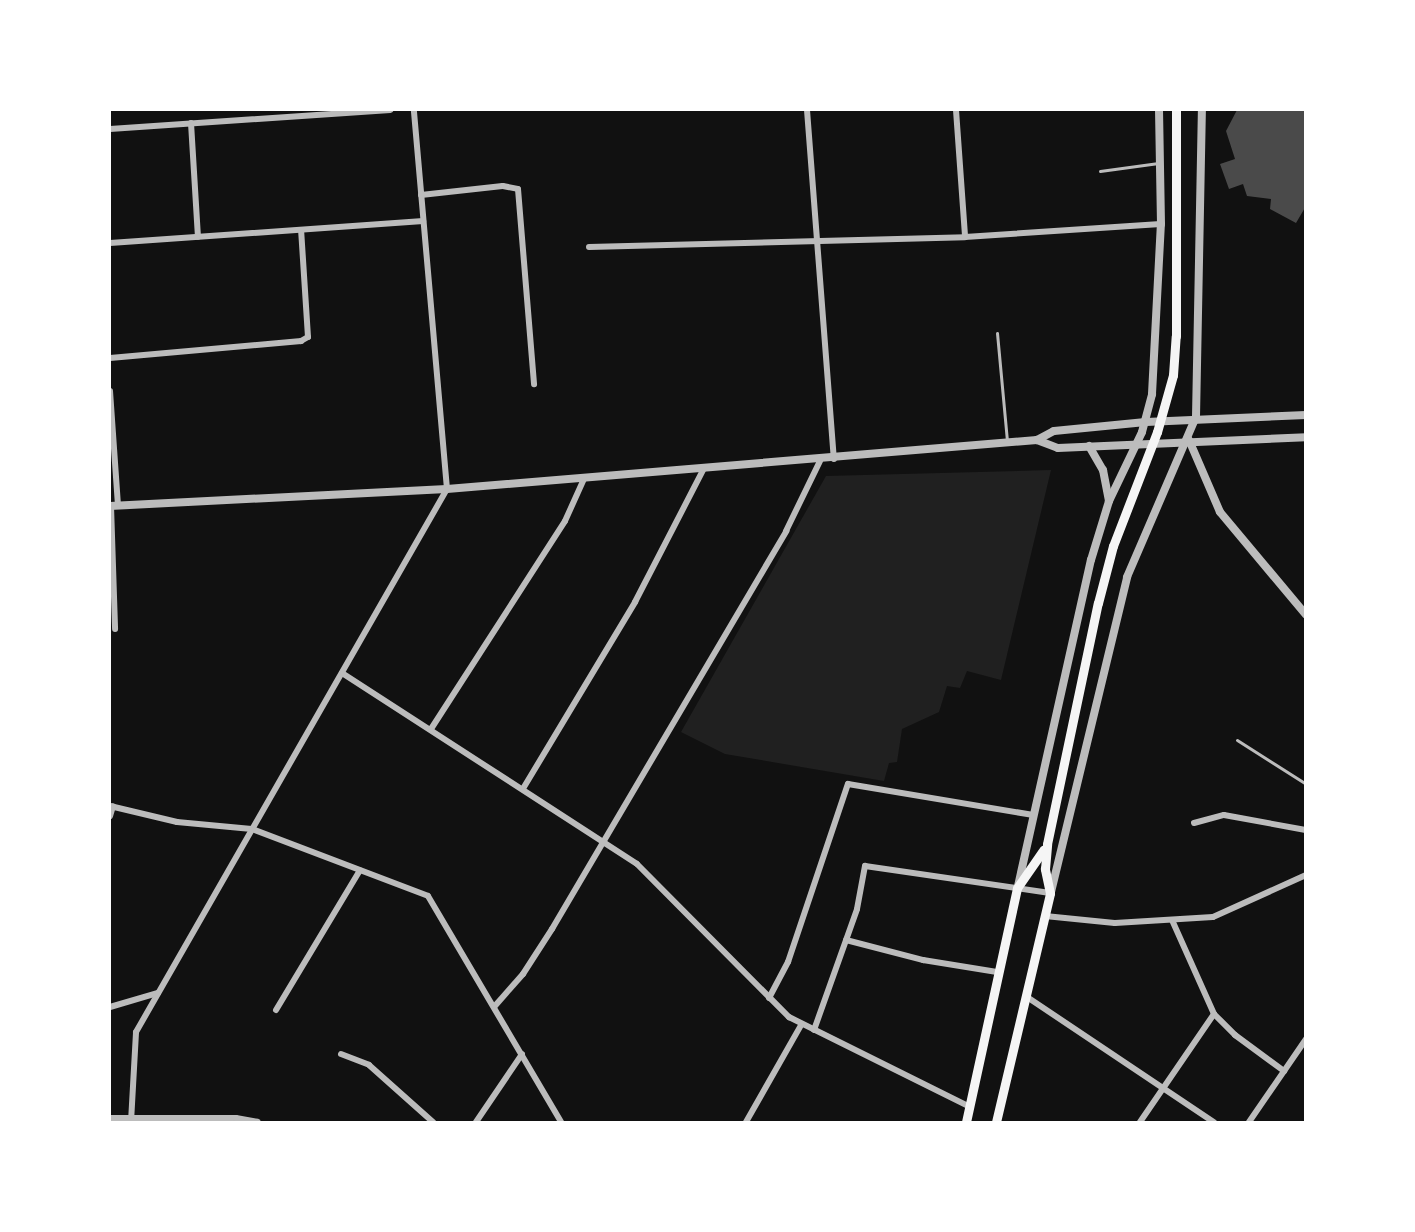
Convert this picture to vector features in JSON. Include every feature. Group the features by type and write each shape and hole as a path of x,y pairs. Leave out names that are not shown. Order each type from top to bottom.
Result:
{"main road":[{"path":"996,1122 1050,893 1045,869 1047,844 1110,555 1157,432 1173,375 1176,110"},
{"path":"966,1122 1017,888 1047,844"}],"street":[{"path":"110,129 290,113 390,110"},
{"path":"130,1120 136,1032 447,489 414,110"},
{"path":"807,110 820,242 834,459"},
{"path":"956,110 964,237"},
{"path":"1017,888 1085,582 1109,501 1146,422 1154,380 1161,225 1158,110"},
{"path":"814,1030 846,940 865,866 1050,893 1127,577 1189,440 1196,417 1202,110"},
{"path":"191,123 198,237"},
{"path":"421,195 503,186 518,189 534,384"},
{"path":"110,243 423,221"},
{"path":"589,247 964,237 1161,225"},
{"path":"110,358 301,341 308,337 301,230"},
{"path":"110,391 115,629"},
{"path":"1036,441 1054,431 1196,417 1305,415"},
{"path":"113,506 447,489 820,461 1036,441 1058,448 1305,436"},
{"path":"1189,440 1220,512 1305,615"},
{"path":"1089,446 1103,470 1109,501"},
{"path":"494,1007 528,965 605,839 786,531 820,461"},
{"path":"524,787 635,602 703,470"},
{"path":"431,729 565,521 584,479"},
{"path":"342,673 605,839 691,915 769,998 801,1025 970,1107"},
{"path":"769,998 788,962 848,784 1033,815"},
{"path":"110,816 111,806 177,822 252,829 428,896 561,1122"},
{"path":"1194,823 1224,814 1305,830"},
{"path":"276,1010 360,870"},
{"path":"1045,916 1115,923 1213,917 1305,875"},
{"path":"1172,920 1214,1014 1284,1071"},
{"path":"846,940 923,960 997,972"},
{"path":"110,1007 158,993"},
{"path":"1027,997 1165,1086 1214,1122"},
{"path":"1140,1122 1214,1014"},
{"path":"746,1122 801,1025"},
{"path":"1249,1122 1305,1039"},
{"path":"341,1054 369,1065 433,1122"},
{"path":"476,1122 522,1054"},
{"path":"110,1118 258,1122"}],"lane":[{"path":"1100,171 1160,163"},
{"path":"997,333 1007,443"},
{"path":"1237,740 1305,784"}],"shaded area":[{"path":"1051,470 1001,680 967,671 960,688 947,686 939,712 902,729 897,762 889,763 884,781 725,754 681,732 826,476"}],"building":[{"path":"1237,110 1306,110 1306,206 1296,223 1270,209 1271,199 1247,196 1243,184 1229,189 1220,164 1235,159 1226,131"}]}
